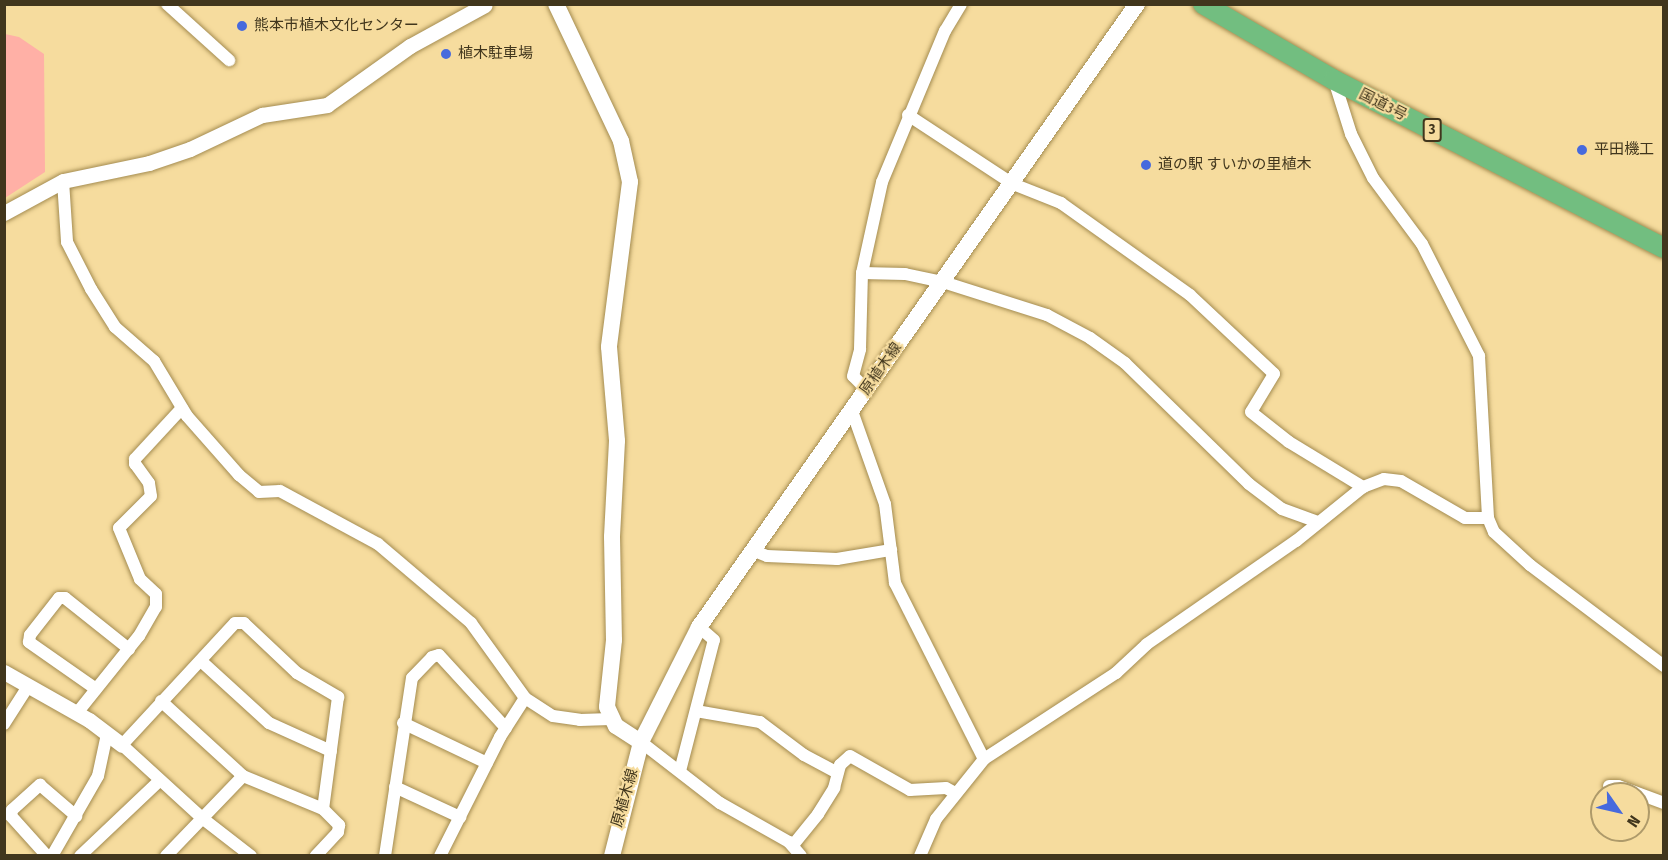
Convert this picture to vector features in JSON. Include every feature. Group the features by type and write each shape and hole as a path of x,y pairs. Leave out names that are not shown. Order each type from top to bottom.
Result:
{"highway":[{"name":"国道3号","path":"1203,4 1334,80 1664,248"}],"main road":[{"path":"556,4 621,141 630,182 609,347 617,441 612,537 614,640 607,707 611,719 641,742"},
{"name":"原植木線","path":"612,855 641,742 699,627 866,389 1014,184 1137,4"}],"street":[{"path":"167,4 228,60"},
{"path":"866,389 853,376 860,349 862,273 882,182 908,115 945,31 961,4"},
{"path":"4,213 63,181 170,156 262,115 327,105 410,46 485,5"},
{"path":"1334,80 1348,125 1373,178 1422,244 1479,356 1488,518 1505,545 1664,666"},
{"path":"908,115 1014,184 1061,203 1190,295 1274,374 1251,412 1289,442 1363,487"},
{"path":"63,181 67,242 115,327 154,361 182,408 239,475 259,492 280,491 378,544 471,623 525,698 553,716 580,720 611,719"},
{"path":"862,273 905,274 943,282 1047,315 1090,338 1125,363 1249,484 1282,509 1317,522"},
{"path":"77,713 144,628 158,598 140,579 119,528 151,496 149,483 134,460 182,408"},
{"path":"852,411 885,504 895,583 984,759"},
{"path":"920,855 936,819 984,759 1116,673 1147,644 1296,541 1363,487 1384,479 1401,481 1465,518 1488,518"},
{"path":"752,550 767,556 837,560 891,550"},
{"path":"96,689 29,642 30,635 58,598 65,598 129,649"},
{"path":"122,745 235,623 244,623 297,673 336,694 339,701 323,809"},
{"path":"681,771 702,676 714,640 699,627"},
{"path":"385,855 410,681 435,655 443,658 506,728"},
{"path":"201,661 269,723 331,751"},
{"path":"4,672 27,688 77,713 122,745 202,818 251,855"},
{"path":"4,724 27,688"},
{"path":"440,855 487,763 525,698"},
{"path":"161,701 243,776 323,809 340,830 316,855"},
{"path":"696,711 760,722 804,755 838,773"},
{"path":"404,723 487,763"},
{"path":"75,816 40,785 12,810 11,816 52,855 75,816 98,776 107,734"},
{"path":"641,742 720,803 793,845 801,855"},
{"path":"793,845 818,814 843,760 854,756 910,790 946,788 955,793"},
{"path":"166,855 243,776"},
{"path":"80,855 160,780"},
{"path":"395,787 460,817"}],"shaded area":[{"path":"5,34 19,37 44,54 45,172 5,198"}],"place":[{"name":"熊本市植木文化センター","path":"242,26"},
{"name":"植木駐車場","path":"446,54"},
{"name":"平田機工","path":"1582,150"},
{"name":"道の駅 すいかの里植木","path":"1146,165"}]}
